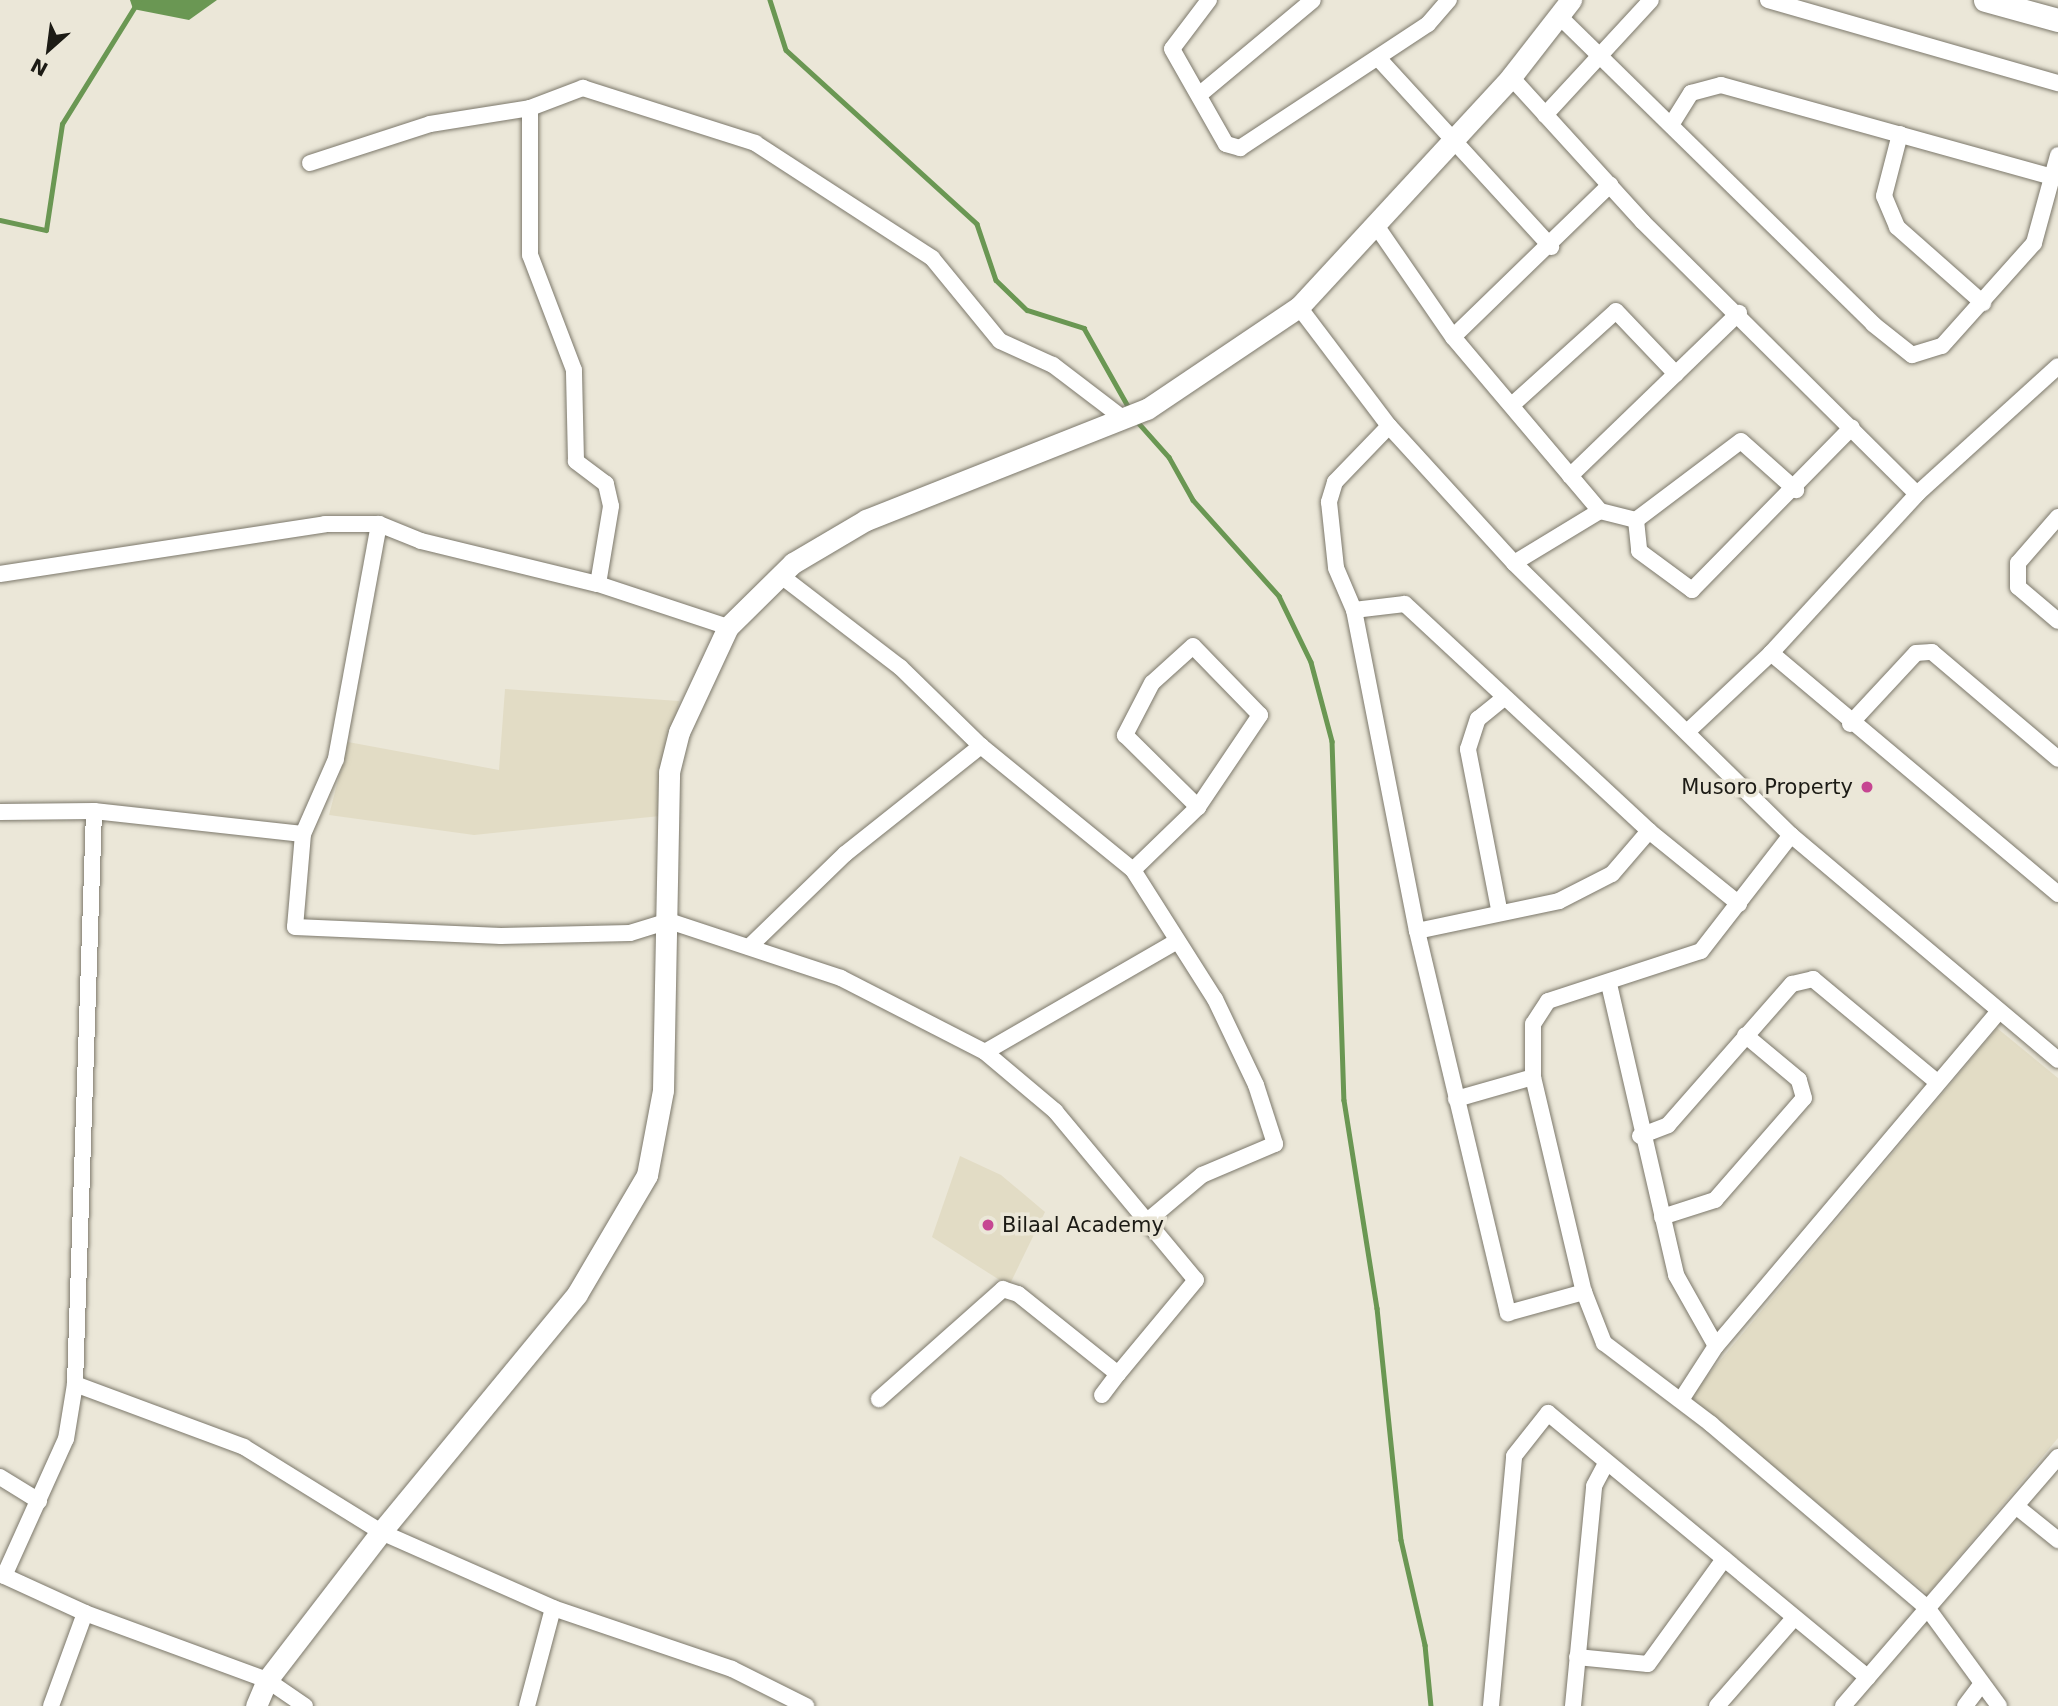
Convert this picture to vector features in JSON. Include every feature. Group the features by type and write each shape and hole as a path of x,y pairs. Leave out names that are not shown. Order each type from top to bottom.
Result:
{"main road":[{"path":"1984,0 2058,20"}],"street":[{"path":"1209,0 1172,49 1226,144 1240,148 1379,59 1428,24 1449,0"},
{"path":"1199,95 1313,0"},
{"path":"1545,115 1651,0"},
{"path":"1768,0 2058,83"},
{"path":"256,1706 267,1680 381,1532 577,1294 647,1175 663,1090 669,921 668,772 679,732 728,627 780,575 866,520 1120,416 1147,409 1300,307 1511,77 1566,9 1601,53 1671,125 1912,355 1942,346 2034,243 2058,155"},
{"path":"1379,59 1451,144 1551,247"},
{"path":"1511,77 1611,185 1917,494"},
{"path":"1671,125 1691,93 1721,85 2052,177"},
{"path":"310,163 430,124 530,108 583,88 755,143 932,258 1000,341 1053,365 1120,416"},
{"path":"530,108 530,255 573,370 576,461 606,484 611,506 598,584"},
{"path":"1900,134 1884,195 1897,227 1983,303"},
{"path":"1453,337 1551,247 1611,185"},
{"path":"1375,224 1453,337 1600,511 1636,520"},
{"path":"1300,307 1389,426 1514,563 1791,835 2058,1060"},
{"path":"1512,405 1616,312 1676,374"},
{"path":"1570,476 1739,313"},
{"path":"1687,732 1771,653 1917,494 2058,366"},
{"path":"1389,426 1335,482 1329,502 1336,568 1354,610 1417,931 1508,1313 1584,1292"},
{"path":"1636,520 1639,551 1692,590 1796,490 1852,427"},
{"path":"1636,520 1735,442 1796,490"},
{"path":"1514,563 1600,511"},
{"path":"2058,517 2018,564 2018,587 2058,621"},
{"path":"0,574 326,524 379,524 421,541 598,584 728,627"},
{"path":"379,524 336,759 303,834 295,927 501,936 630,933 669,921 841,978 985,1052 1055,1111 1144,1223 1196,1280 1102,1395"},
{"path":"780,575 900,667 981,746 1133,870 1245,1057 1275,1144 1202,1175 1144,1223"},
{"path":"1354,610 1405,604 1503,699 1649,831 1739,904"},
{"path":"1133,870 1198,807 1260,715 1193,646 1152,684 1125,734 1198,807"},
{"path":"1850,724 1916,653 1932,652 2058,759"},
{"path":"1771,653 1850,724 2058,894"},
{"path":"1499,909 1468,749 1478,719 1503,699"},
{"path":"749,947 845,854 981,746"},
{"path":"0,812 94,811 303,834"},
{"path":"94,811 75,1384 66,1439 2,1575 85,1614 267,1680 305,1706"},
{"path":"1417,931 1499,909 1559,901 1602,879 1649,831"},
{"path":"1791,835 1701,951 1609,984 1548,1001 1532,1024 1533,1077 1584,1292 1604,1343 1681,1400 1928,1609 1980,1686 1999,1706"},
{"path":"985,1052 1177,940"},
{"path":"1640,1136 1668,1125 1792,984 1813,979 1937,1082"},
{"path":"1609,984 1640,1136 1676,1275 1716,1346"},
{"path":"1681,1400 1716,1346 1998,1012"},
{"path":"1662,1217 1716,1200 1804,1098 1799,1080 1745,1035"},
{"path":"1456,1099 1533,1077"},
{"path":"880,1399 1003,1289 1018,1294 1118,1374"},
{"path":"75,1384 244,1447 381,1532 553,1608 732,1669 806,1706"},
{"path":"1491,1706 1514,1456 1548,1413 1868,1678"},
{"path":"1843,1706 2058,1457"},
{"path":"1573,1706 1594,1486 1606,1463"},
{"path":"0,1477 39,1501"},
{"path":"2017,1507 2058,1541"},
{"path":"1577,1657 1648,1664 1724,1559"},
{"path":"527,1706 553,1608"},
{"path":"51,1706 85,1614"},
{"path":"1717,1706 1794,1618"},
{"path":"1965,1706 1980,1686"}],"shaded area":[{"path":"130,0 217,0 189,20 133,9"},
{"path":"505,689 679,701 660,816 474,835 329,815 348,742 499,770"},
{"path":"1997,1028 2058,1078 2058,1438 1928,1594 1689,1398"},
{"name":"Bilaal Academy","path":"960,1156 1001,1175 1045,1212 1009,1286 932,1237"}],"waterway":[{"path":"0,220 46,230 62,124 139,0"},
{"path":"770,0 786,50 977,224 996,280 1027,310 1084,328 1129,408"},
{"path":"1135,419 1169,457 1193,500 1279,596 1311,662 1332,741 1344,1100 1377,1308 1401,1540 1425,1645 1431,1706"}],"place":[{"name":"Musoro Property","path":"1867,787"},
{"name":"Bilaal Academy","path":"988,1225"}]}
